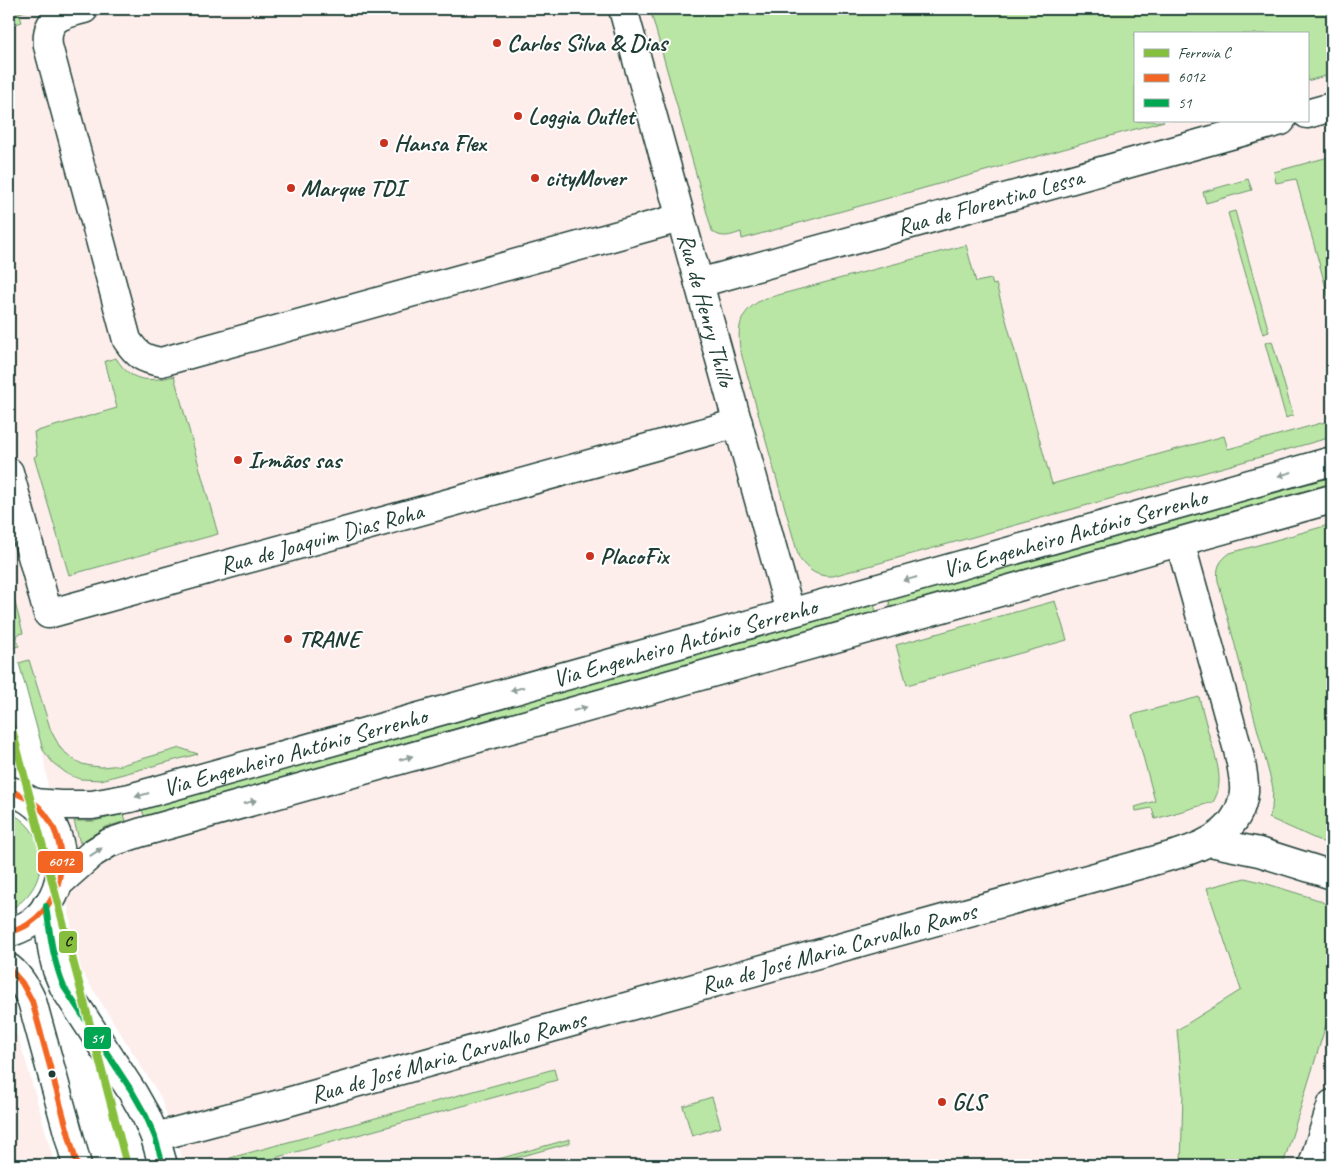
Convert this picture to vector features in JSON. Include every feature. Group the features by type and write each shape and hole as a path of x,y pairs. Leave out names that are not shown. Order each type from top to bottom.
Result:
{"street":[{"path":"84,9 61,15 56,19 49,27 48,46 127,340 135,351 146,359 161,362 680,218"},
{"name":"Rua de Henry Thillo","path":"623,9 790,612"},
{"path":"1308,114 1332,107"},
{"name":"Rua de Florentino Lessa","path":"699,283 1277,122"},
{"name":"Rua de Joaquim Dias Roha","path":"9,472 48,614 738,423"},
{"name":"Via Engenheiro António Serrenho","path":"33,803 92,805 130,798 1332,461"},
{"name":"Via Engenheiro António Serrenho","path":"9,933 32,922 52,895 93,852 139,833 1332,499"},
{"name":"Rua de José Maria Carvalho Ramos","path":"155,1137 284,1103 554,1026 1178,854 1210,842 1228,828 1241,807 1244,791 1243,772 1180,542"},
{"path":"9,790 26,797 47,817 52,825 59,843 62,866 52,895 53,954 57,970 64,987 146,1116 155,1137 162,1165"},
{"path":"1210,842 1259,852 1332,875"},
{"path":"9,968 26,988 32,1001 78,1165"},
{"path":"1313,1165 1332,1104"}],"shaded area":[{"path":"9,9 1332,9 1332,1165 184,1165 160,1096 77,962 41,743 9,629"},
{"path":"9,1014 27,1065 55,1165 9,1165"}],"green space":[{"path":"22,9 32,9 19,13 22,22 9,26 9,13"},
{"path":"650,9 1332,9 1332,74 1308,81 1308,32 1134,32 1134,122 1160,122 742,239 741,232 722,236 712,231"},
{"path":"1332,156 1332,310 1296,179 1276,183 1274,172"},
{"path":"1248,179 1252,190 1206,203 1203,192"},
{"path":"1235,211 1269,332 1263,334 1228,213"},
{"path":"966,245 976,282 991,279 993,285 996,284 1052,484 1224,436 1228,449 1332,420 1332,437 833,576 814,572 799,558 740,349 739,332 742,319 750,308 763,299"},
{"path":"1272,341 1293,415 1286,418 1265,343"},
{"path":"116,358 128,372 141,379 149,380 174,376 218,534 69,575 34,457 37,455 34,432 117,408 105,361"},
{"path":"1332,477 1332,483 890,607 889,600"},
{"path":"1332,524 1332,844 1327,844 1269,818 1272,809 1273,788 1217,572 1223,559 1230,553"},
{"path":"9,580 23,633 16,635 19,646 14,647 9,629"},
{"path":"1055,601 1067,640 907,685 896,645"},
{"path":"874,605 876,611 144,816 142,809"},
{"path":"29,660 51,731 61,749 73,759 82,764 102,767 121,765 180,748 198,754 101,780 80,779 69,775 53,763 43,750 19,663"},
{"path":"1199,697 1218,769 1219,786 1213,802 1155,819 1152,808 1136,811 1135,807 1155,801 1132,715"},
{"path":"9,812 23,821 33,833 39,847 41,861 39,875 32,889 23,901 9,910"},
{"path":"124,814 126,821 106,827 80,843 74,821 94,821"},
{"path":"1245,878 1319,900 1332,908 1332,1005 1283,1165 1181,1165 1183,1093 1177,1030 1241,990 1207,888"},
{"path":"554,1069 557,1080 249,1165 232,1165 230,1158"},
{"path":"712,1097 721,1127 692,1136 683,1106"},
{"path":"570,1139 570,1143 489,1165 477,1165"}],"rail line":[{"name":"C","path":"9,718 127,1165"}],"transit line":[{"name":"6012","path":"9,790 36,804 49,820 56,835 61,867 58,883 52,898 43,912 28,925 9,933"},
{"name":"51","path":"46,906 55,957 64,987 146,1116 155,1137 163,1165"},
{"name":"6012","path":"9,968 22,983 32,1001 77,1165"}],"place":[{"name":"Carlos Silva & Dias","path":"497,43"},
{"name":"Loggia Outlet","path":"518,116"},
{"name":"Hansa Flex","path":"384,143"},
{"name":"cityMover","path":"535,178"},
{"name":"Marque TDI","path":"291,188"},
{"name":"Irmãos sas","path":"238,460"},
{"name":"PlacoFix","path":"590,556"},
{"name":"TRANE","path":"288,639"},
{"name":"GLS","path":"942,1102"}]}
